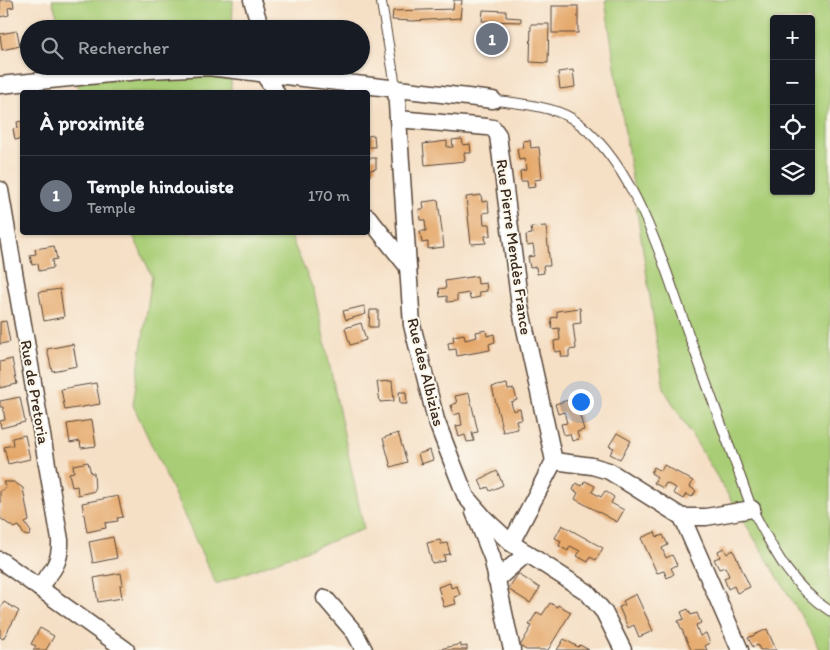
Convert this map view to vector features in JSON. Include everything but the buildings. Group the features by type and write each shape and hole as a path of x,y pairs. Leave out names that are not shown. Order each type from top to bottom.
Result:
{"street":[{"path":"252,0 258,20"},
{"path":"0,86 102,75"},
{"path":"268,75 275,90"},
{"path":"300,75 396,89 493,100"},
{"name":"Rue des Albizias","path":"396,89 412,325 436,420 466,497 486,520 511,543 587,592 604,612 623,650"},
{"name":"Rue Pierre Mendès France","path":"398,119 487,127 493,128 498,135 520,306 554,461"},
{"name":"Rue de Pretoria","path":"0,190 60,540 60,552 56,566 48,578 38,587"},
{"path":"370,220 408,267"},
{"path":"511,543 554,461 592,466 609,471 682,517 700,518 752,509"},
{"path":"466,497 492,557 512,650"},
{"path":"682,517 740,650"},
{"path":"496,580 527,553"},
{"path":"0,560 126,650"},
{"path":"325,598 355,633 364,650"}],"lane":[{"path":"381,0 396,89"},
{"path":"493,100 544,108 570,117 612,155 626,178 651,231 752,509 773,550 788,572 808,595 830,611"}],"green space":[{"path":"52,0 233,0 232,20 58,20"},
{"path":"605,0 830,0 830,650 819,650 814,637 664,389"},
{"path":"75,75 231,75 231,90 79,90"},
{"path":"133,235 290,235 314,291 364,529 216,584 133,405 152,276"}],"place":[{"name":"Temple hindouiste","path":"492,39"}]}
